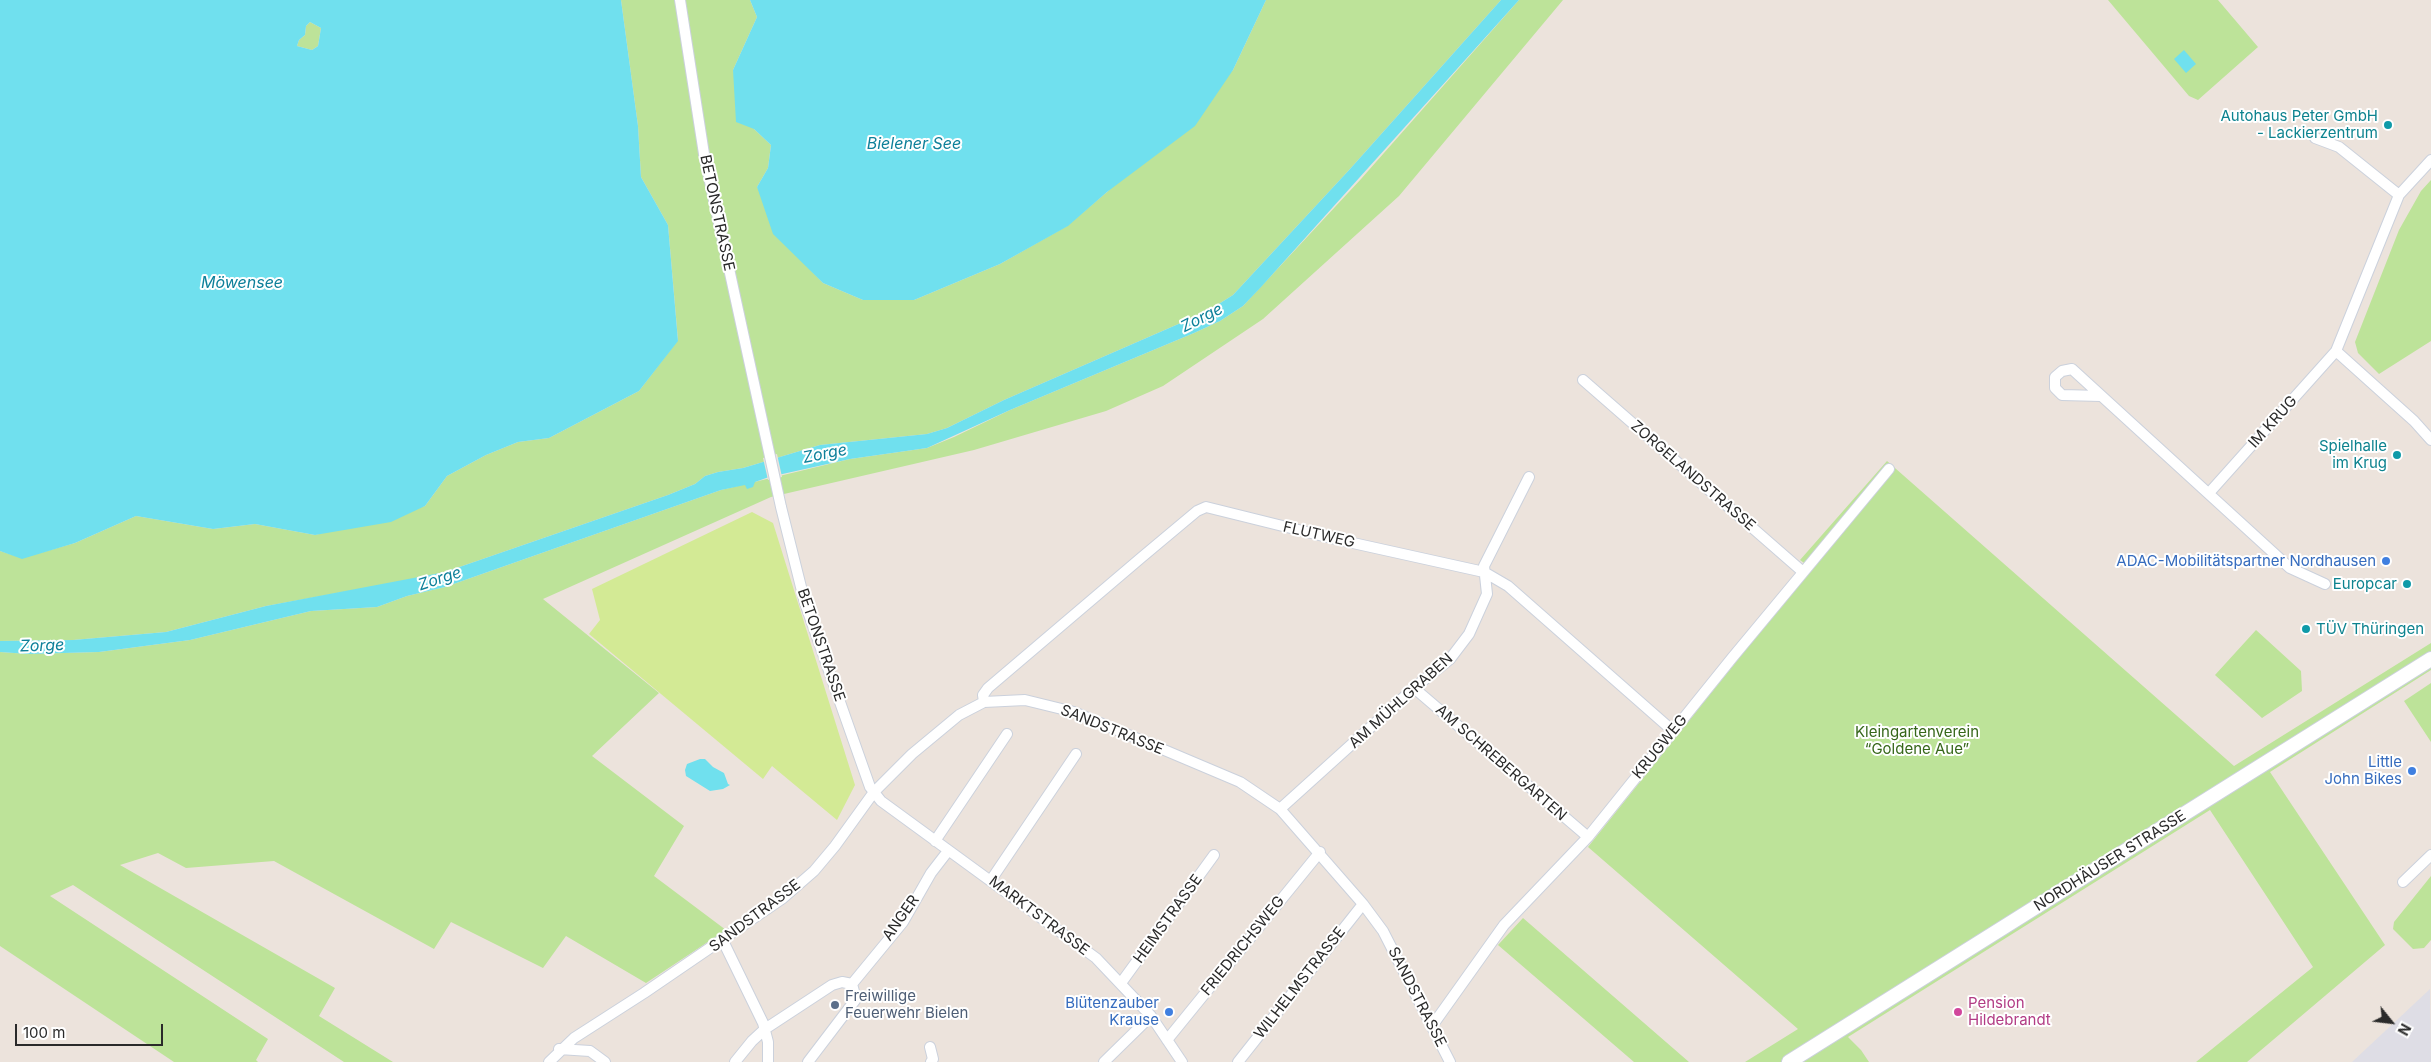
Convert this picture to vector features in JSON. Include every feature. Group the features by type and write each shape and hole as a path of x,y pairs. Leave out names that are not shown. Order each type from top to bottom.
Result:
{"main road":[{"name":"NORDHÄUSER STRASSE","path":"1789,1062 2431,660"}],"street":[{"name":"BETONSTRASSE","path":"680,0 704,154 767,436 778,495 805,603 874,792"},
{"path":"2315,138 2339,147 2398,195"},
{"name":"IM KRUG","path":"2209,493 2336,351 2398,195 2431,160"},
{"path":"2336,351 2424,430 2431,440"},
{"name":"ZORGELANDSTRASSE","path":"1583,380 1803,572"},
{"path":"2101,396 2290,568 2325,584"},
{"name":"KRUGWEG","path":"1432,1026 1504,925 1588,837 1889,469"},
{"path":"1484,572 1488,558 1529,477"},
{"name":"FLUTWEG","path":"984,702 983,695 988,688 1197,511 1206,507 1484,572 1508,586 1673,731"},
{"name":"AM MÜHLGRABEN","path":"1280,809 1414,688 1450,659 1469,634 1487,594 1484,572"},
{"name":"AM SCHREBERGARTEN","path":"1414,688 1588,837"},
{"name":"SANDSTRASSE","path":"549,1062 559,1050 723,941 783,898 814,871 835,846 874,792 932,737 959,715 984,702 1025,700 1074,712 1240,782 1280,809 1320,852 1383,931 1450,1062"},
{"path":"936,841 1007,734"},
{"path":"991,880 1076,754"},
{"name":"MARKTSTRASSE","path":"874,792 881,801 1096,958 1151,1016 1182,1062"},
{"name":"ANGER","path":"852,984 903,922 931,873 948,851"},
{"name":"FRIEDRICHSWEG","path":"1167,1040 1320,852"},
{"name":"HEIMSTRASSE","path":"1121,983 1214,855"},
{"path":"2403,882 2431,855"},
{"name":"WILHELMSTRASSE","path":"1238,1062 1363,904"},
{"path":"723,941 765,1029 768,1042 768,1062"},
{"path":"735,1062 752,1041 765,1029 832,985 842,982 852,984 856,999 808,1062"},
{"path":"1104,1062 1151,1016"},
{"path":"930,1047 933,1059 931,1062"},
{"path":"559,1050 590,1052 605,1062"}],"shaded area":[{"path":"2430,989 2431,1062 2352,1062"}],"green space":[{"path":"621,0 750,0 757,17 733,70 754,129 771,145 768,168 757,187 805,264 823,283 863,300 914,300 1000,264 1067,226 1107,192 1233,70 1266,0 1501,0 1350,169 1233,295 1206,312 1004,400 947,428 927,434 820,445 743,468 718,472 705,476 695,484 668,495 445,572 266,606 166,632 73,640 0,641 0,551 22,558 75,543 136,516 213,529 255,524 315,535 425,506 447,476 486,455 518,442 549,438 639,391 678,340 668,225 641,177 638,126"},
{"path":"1519,0 1563,0 1399,196 1263,319 1163,386 1106,411 974,450 771,497 543,599 659,693 592,756 684,826 654,876 726,930 646,983 566,936 543,968 451,922 434,949 274,861 186,868 158,853 120,865 335,988 319,1016 393,1062 344,1062 73,885 50,896 268,1039 256,1060 258,1062 174,1062 0,946 0,652 28,654 99,652 190,640 311,611 377,607 407,596 445,587 721,490 850,459 927,448 954,437 1010,410 1194,333 1220,321 1243,306 1361,179"},
{"path":"2108,0 2218,0 2258,47 2198,100 2189,96"},
{"path":"310,22 321,28 318,46 312,50 297,46 299,40 305,35 306,26"},
{"path":"2431,180 2431,341 2379,374 2358,353 2355,342 2399,230 2421,191"},
{"name":"Kleingartenverein “Goldene Aue”","path":"1887,461 2234,766 2431,643 2431,670 2270,772 2385,945 2247,1062 2196,1062 2313,967 2210,810 1848,1037 1861,1050 1869,1062 1745,1062 1798,1029 1588,847 1811,568 1800,560"},
{"path":"752,512 773,523 855,785 837,820 772,766 763,779 589,634 600,620 592,589"},
{"path":"2256,630 2301,671 2302,691 2262,718 2215,675"},
{"path":"2431,683 2431,742 2404,701"},
{"path":"2431,876 2431,940 2424,948 2413,949 2393,929 2394,922"},
{"path":"1523,918 1689,1062 1634,1062 1498,945"}],"water":[{"name":"Möwensee","path":"0,0 621,0 638,126 641,177 668,225 678,341 639,391 549,438 518,442 486,455 447,476 425,506 391,522 315,535 255,524 213,529 136,516 75,543 22,559 0,551","holes":["310,22 321,28 318,46 312,50 297,46 299,40 305,35 306,26"]},
{"name":"Bielener See","path":"750,0 1266,0 1233,70 1195,126 1107,192 1068,226 1000,264 914,300 863,300 823,283 773,234 757,187 768,168 771,145 754,129 736,122 733,70 757,17"},
{"name":"Zorge","path":"1501,0 1519,0 1262,286 1243,306 1220,321 1194,333 1010,410 927,448 850,459 769,477 755,482 753,487 747,489 745,485 721,490 445,587 407,596 377,607 311,611 190,640 99,652 28,654 0,652 0,641 73,640 166,632 266,606 445,572 668,495 695,484 705,476 718,472 743,468 820,445 927,434 947,428 1004,400 1206,312 1233,295 1350,169"},
{"path":"2184,50 2196,64 2186,73 2174,59"},
{"path":"705,759 713,767 724,773 730,785 723,789 710,791 686,776 687,764"}],"pier":[{"path":"777,454 782,477 768,480 763,458"}],"place":[{"name":"Autohaus Peter GmbH - Lackierzentrum","path":"2388,125"},
{"name":"Spielhalle im Krug","path":"2397,455"},
{"name":"ADAC-Mobilitätspartner Nordhausen","path":"2386,561"},
{"name":"Europcar","path":"2407,584"},
{"name":"TÜV Thüringen","path":"2306,629"},
{"name":"Little John Bikes","path":"2412,771"},
{"name":"Freiwillige Feuerwehr Bielen","path":"835,1005"},
{"name":"Blütenzauber Krause","path":"1169,1012"},
{"name":"Pension Hildebrandt","path":"1958,1012"}]}
